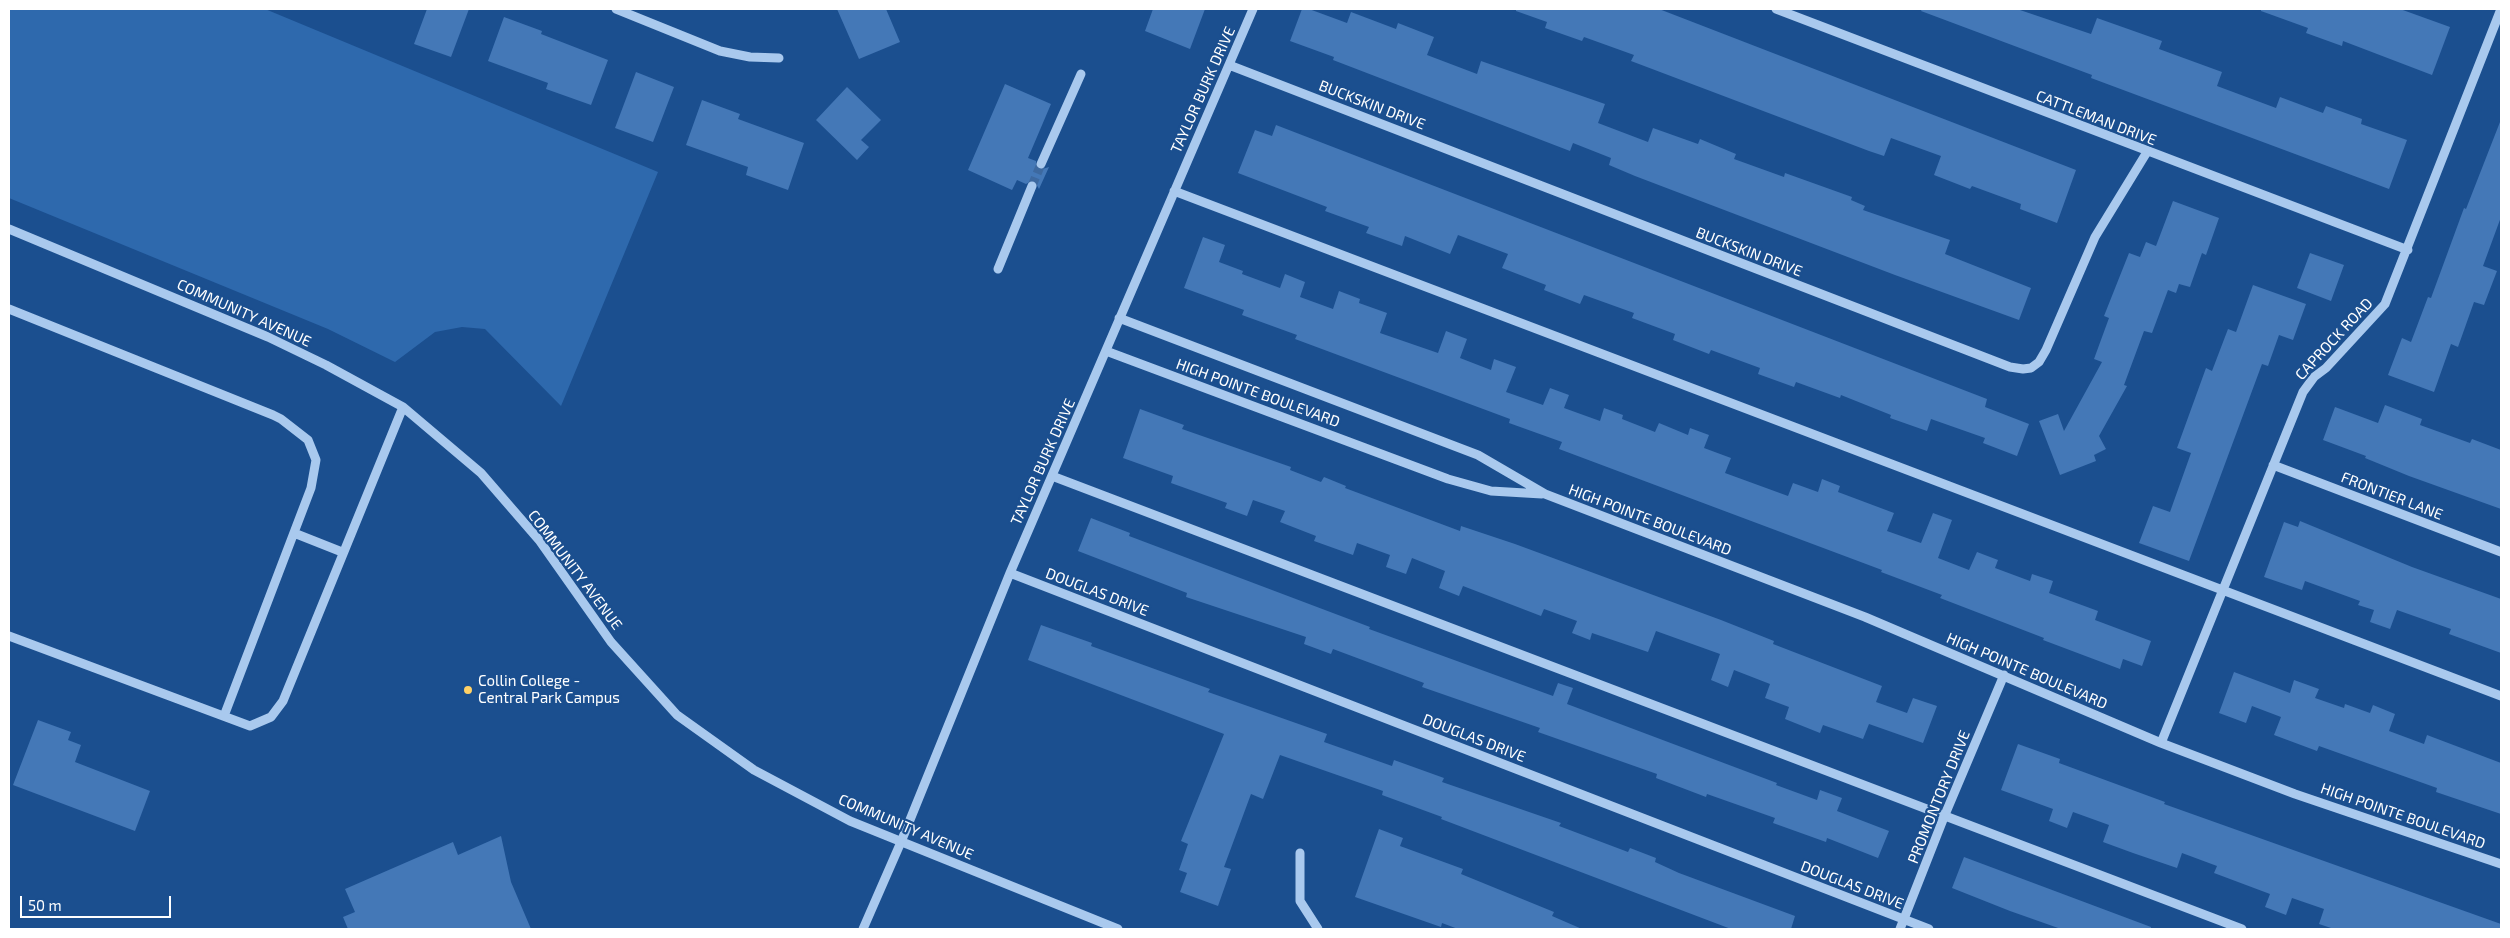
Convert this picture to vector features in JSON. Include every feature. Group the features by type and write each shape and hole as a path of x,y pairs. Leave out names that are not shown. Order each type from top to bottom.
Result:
{"street":[{"path":"616,9 629,11 720,51 750,57 779,58"},
{"name":"TAYLOR BURK DRIVE","path":"863,929 901,842 1010,573 1254,9"},
{"name":"CATTLEMAN DRIVE","path":"1776,9 2408,250"},
{"name":"CAPROCK ROAD","path":"2161,742 2303,392 2314,377 2326,368 2385,304 2408,250 2501,9"},
{"name":"BUCKSKIN DRIVE","path":"1229,65 2010,367 2023,369 2031,368 2039,362 2046,350 2095,237 2147,152"},
{"path":"1041,164 1081,74"},
{"path":"998,269 1032,186"},
{"path":"1174,191 2501,696"},
{"name":"COMMUNITY AVENUE","path":"9,229 268,337 326,365 402,408 481,473 539,540 611,642 677,715 754,770 850,821 1118,929"},
{"path":"9,309 281,419 308,440 316,460 311,488 224,716"},
{"name":"HIGH POINTE BOULEVARD","path":"1119,318 1478,455 1544,494 1800,592 2004,675 2161,742 2295,794 2501,864"},
{"name":"HIGH POINTE BOULEVARD","path":"1106,352 1448,479 1492,491 1544,494"},
{"path":"9,636 250,726 271,717 283,701 402,408"},
{"name":"FRONTIER LANE","path":"2273,466 2501,552"},
{"path":"1052,476 2242,929"},
{"path":"294,533 342,552"},
{"name":"DOUGLAS DRIVE","path":"1010,573 1929,929"},
{"name":"PROMONTORY DRIVE","path":"1900,929 1944,817 2004,675"},
{"path":"1300,853 1300,902 1318,929"}],"shaded area":[{"path":"9,9 265,9 658,172 561,406 485,329 462,327 435,332 395,362 328,329 9,198"}],"building":[{"path":"427,9 469,9 451,57 414,44"},
{"path":"837,9 886,9 900,42 859,59"},
{"path":"1153,9 1205,9 1190,49 1145,31"},
{"path":"1302,9 1309,9 1347,23 1351,12 1396,29 1398,23 1434,37 1427,55 1477,74 1481,61 1605,104 1598,123 1648,142 1653,128 1698,144 1700,139 1736,154 1734,159 1784,177 1785,173 1852,197 1851,200 1865,206 1863,210 1950,240 1945,254 2031,288 2019,320 1635,176 1609,165 1611,158 1573,143 1570,151 1333,60 1334,57 1290,41"},
{"path":"1516,9 1659,9 2076,170 2057,223 2020,209 2021,204 1972,186 1970,189 1934,175 1941,156 1891,138 1884,156 1869,151 1631,61 1634,55 1584,37 1582,41 1545,28 1547,22 1516,11"},
{"path":"1922,9 2017,9 2091,34 2097,18 2162,41 2159,49 2222,72 2217,86 2276,108 2280,97 2323,113 2326,106 2362,119 2361,124 2407,140 2389,189 2091,78 2092,75 1921,11"},
{"path":"2261,9 2400,9 2450,27 2432,75 2343,41 2342,46 2306,33 2308,28 2261,11"},
{"path":"504,17 542,31 541,34 608,60 591,105 546,89 548,83 488,61"},
{"path":"636,72 674,87 653,142 615,128"},
{"path":"1005,84 1051,104 1028,158 1036,161 1036,167 1039,170 1049,167 1039,189 1034,180 1026,184 1017,180 1012,190 968,170"},
{"path":"847,87 881,120 861,140 869,147 857,160 816,120"},
{"path":"702,100 740,114 738,119 804,143 788,190 746,175 748,167 686,145"},
{"path":"2500,122 2501,217 2483,266 2497,271 2484,305 2474,302 2458,347 2451,344 2434,392 2388,375 2402,338 2411,342 2428,297 2431,298 2464,208 2466,209"},
{"path":"1276,125 1987,399 1985,407 2029,424 2017,456 1983,443 1985,438 1931,419 1927,431 1890,418 1891,415 1841,395 1840,398 1796,382 1794,387 1758,374 1760,368 1711,350 1709,354 1673,340 1675,334 1632,318 1634,313 1584,295 1580,304 1544,290 1546,285 1502,268 1508,254 1458,235 1450,254 1405,236 1402,246 1366,233 1369,227 1325,211 1327,207 1238,173 1255,130 1272,136"},
{"path":"2173,201 2219,218 2206,255 2202,253 2190,287 2179,284 2176,293 2168,290 2152,333 2144,331 2124,385 2127,386 2099,436 2106,449 2094,455 2096,461 2060,475 2039,421 2058,414 2064,431 2102,362 2094,359 2109,318 2104,316 2129,253 2140,257 2146,242 2156,246"},
{"path":"1203,237 1225,245 1219,262 1243,271 1242,274 1280,288 1285,274 1305,282 1300,297 1333,309 1339,291 1360,299 1359,303 1387,313 1380,333 1438,353 1446,331 1467,339 1460,358 1491,370 1494,359 1516,367 1506,392 1543,405 1550,388 1569,395 1564,408 1600,421 1604,408 1623,415 1622,419 1655,432 1659,423 1688,435 1690,428 1709,435 1704,448 1731,458 1725,473 1788,496 1793,483 1818,492 1822,479 1840,486 1838,492 1894,513 1887,531 1921,543 1933,513 1952,520 1938,558 1969,570 1977,552 1998,560 1995,568 2030,581 2032,574 2053,581 2049,593 2098,611 2095,620 2151,641 2142,666 2123,659 2120,669 2043,640 2044,638 1940,598 1942,595 1881,572 1882,570 1559,449 1562,442 1509,423 1510,419 1295,339 1297,335 1242,315 1244,310 1184,288"},
{"path":"2310,253 2344,265 2331,301 2297,288"},
{"path":"2253,285 2306,304 2293,340 2279,335 2268,366 2262,364 2189,561 2139,543 2153,506 2170,512 2191,453 2177,448 2206,368 2212,371 2228,329 2236,332"},
{"path":"2385,405 2422,419 2420,425 2470,443 2472,439 2501,450 2501,509 2409,476 2365,458 2366,456 2323,440 2335,407 2378,423"},
{"path":"1140,409 1184,425 1182,429 1291,467 1290,470 1321,482 1324,477 1346,486 1345,488 1460,531 1461,526 1515,544 1774,641 1773,644 1882,686 1876,702 1907,713 1913,698 1937,706 1923,743 1869,724 1863,739 1823,725 1820,733 1785,719 1789,707 1765,698 1770,684 1734,670 1728,687 1711,680 1720,654 1656,631 1648,652 1592,633 1590,640 1572,633 1577,621 1544,609 1541,616 1463,586 1459,596 1439,588 1445,571 1412,558 1406,574 1386,567 1390,555 1357,543 1353,555 1314,541 1316,536 1280,522 1285,511 1253,500 1247,516 1225,508 1227,503 1171,483 1173,476 1123,458"},
{"path":"1091,518 1130,533 1129,536 1370,627 1369,629 1553,696 1558,683 1573,688 1567,704 1777,783 1776,785 1817,800 1820,790 1842,798 1837,811 1889,831 1878,858 1827,838 1826,842 1773,823 1775,818 1707,794 1706,797 1656,778 1657,774 1538,732 1540,728 1422,687 1424,683 1333,649 1331,654 1304,644 1306,637 1186,597 1187,593 1078,551"},
{"path":"2300,521 2412,567 2501,599 2501,653 2449,634 2451,629 2397,610 2390,629 2370,622 2374,610 2358,605 2360,601 2305,581 2302,590 2264,577 2284,522 2298,527"},
{"path":"1041,625 1092,643 1091,646 1210,689 1208,692 1327,734 1324,742 1392,766 1394,760 1444,778 1442,782 1561,823 1559,826 1628,852 1630,848 1656,858 1655,862 1679,873 1795,916 1791,929 1731,929 1441,819 1442,817 1382,795 1383,791 1280,755 1263,799 1251,794 1224,867 1231,869 1218,906 1180,892 1187,873 1179,870 1188,844 1181,841 1224,734 1028,660"},
{"path":"2234,672 2290,693 2294,680 2319,689 2315,698 2344,708 2345,704 2370,713 2373,705 2395,714 2389,731 2424,744 2427,735 2501,763 2501,814 2436,792 2437,788 2319,746 2317,751 2274,735 2281,717 2252,706 2246,723 2219,713"},
{"path":"38,720 71,732 68,740 81,745 75,762 150,791 135,831 13,785"},
{"path":"2018,744 2060,759 2059,763 2165,802 2164,804 2501,924 2501,929 2334,929 2319,924 2324,909 2292,898 2286,915 2265,907 2270,894 2214,873 2217,866 2182,853 2177,868 2133,853 2103,842 2109,825 2073,812 2067,828 2049,821 2053,809 2001,790"},
{"path":"1379,829 1403,838 1400,846 1463,869 1461,874 1554,912 1552,916 1582,929 1458,929 1442,923 1441,927 1355,897"},
{"path":"501,836 511,882 531,929 348,929 343,917 355,912 345,889 453,842 458,855"},
{"path":"1964,857 2151,927 2151,929 2061,929 2010,911 1952,888"}],"tunnel":[{"path":"1032,186 1041,164"}],"place":[{"name":"Collin College - Central Park Campus","path":"468,690"}]}
